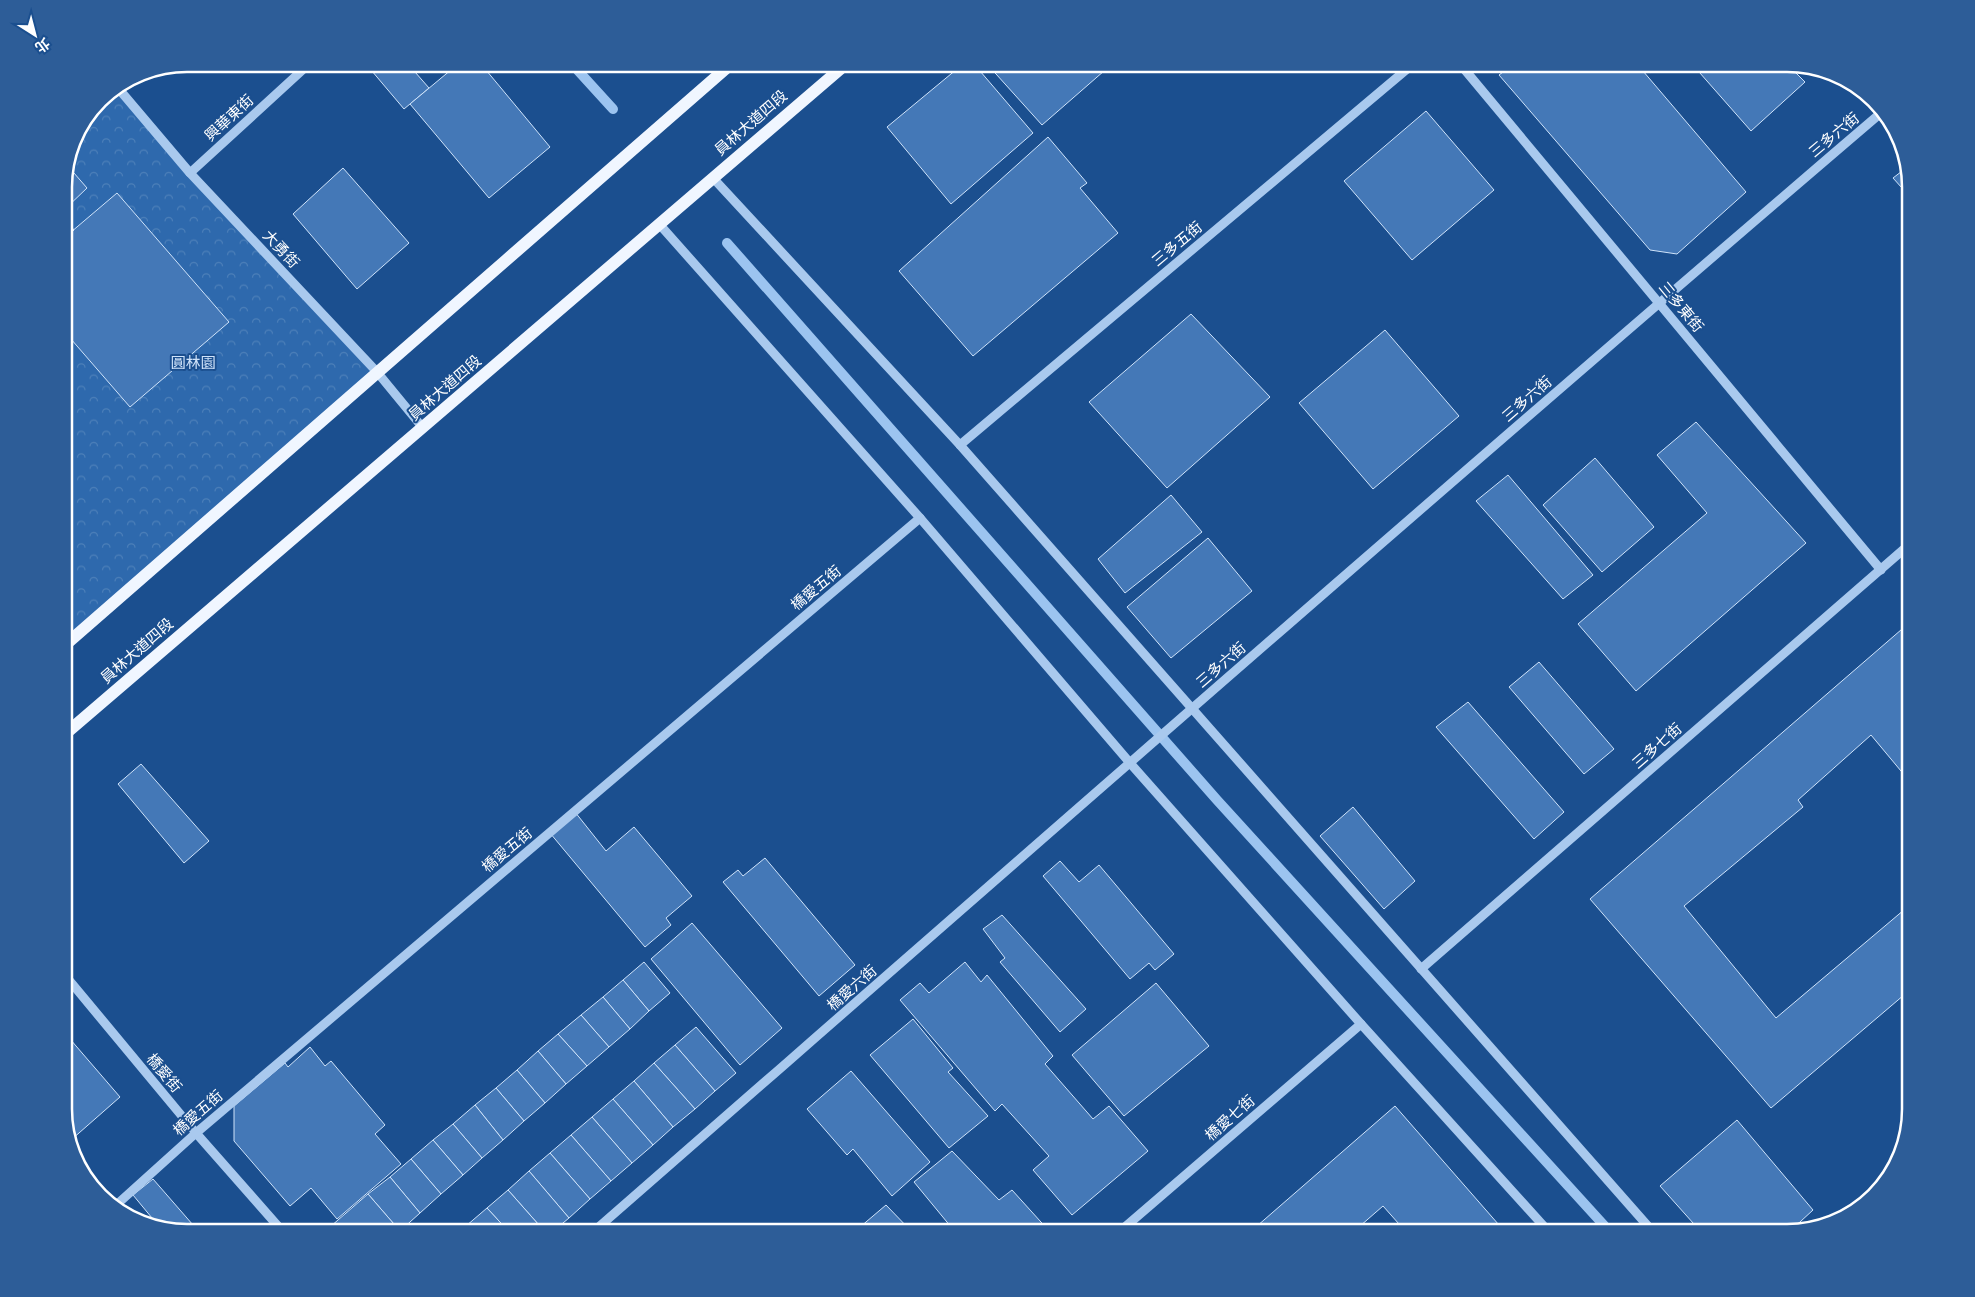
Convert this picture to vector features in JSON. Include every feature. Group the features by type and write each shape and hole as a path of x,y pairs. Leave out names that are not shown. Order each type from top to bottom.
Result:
{"main road":[{"path":"73,638 722,72"},
{"name":"員林大道四段","path":"73,728 837,72"}],"street":[{"name":"興華東街","path":"190,173 300,72"},
{"name":"三多五街","path":"960,445 1403,72"},
{"name":"三多東街","path":"1467,72 1660,302 1880,570"},
{"name":"大勇街","path":"122,93 190,173 378,372 423,428"},
{"name":"三多六街","path":"1130,763 1660,302 1877,116"},
{"path":"713,178 960,445 1646,1224"},
{"path":"660,225 920,518 1130,763 1361,1024 1542,1224"},
{"name":"橋愛五街","path":"120,1202 196,1133 920,518"},
{"name":"三多七街","path":"1421,969 1902,552"},
{"name":"橋愛六街","path":"602,1224 1130,763"},
{"name":"橋愛街","path":"73,985 196,1133 276,1224"},
{"name":"橋愛七街","path":"1128,1224 1361,1024"}],"green space":[{"name":"圓林園","path":"123,93 377,372 73,638 73,180 81,144 88,130 106,106"}],"building":[{"path":"373,72 415,72 429,88 404,109"},
{"path":"448,72 488,72 550,147 489,198 410,104"},
{"path":"953,72 981,72 1033,133 951,204 887,127"},
{"path":"994,72 1103,72 1042,125"},
{"path":"1503,72 1644,72 1746,192 1677,254 1650,250 1499,75"},
{"path":"1699,72 1796,73 1805,82 1751,131"},
{"path":"1426,111 1494,190 1412,260 1344,181"},
{"path":"1048,137 1087,183 1080,188 1118,233 973,356 899,271"},
{"path":"343,168 409,243 357,289 293,214"},
{"path":"1902,171 1902,188 1893,178"},
{"path":"74,173 87,188 73,201"},
{"path":"117,193 229,322 130,407 73,341 73,230"},
{"path":"1191,314 1270,397 1167,488 1089,402"},
{"path":"1385,330 1459,416 1373,489 1299,403"},
{"path":"1696,422 1806,543 1636,691 1578,624 1707,513 1657,455"},
{"path":"1595,458 1654,527 1602,572 1543,505"},
{"path":"1508,475 1593,575 1563,599 1476,501"},
{"path":"1171,495 1202,532 1125,593 1098,559"},
{"path":"1208,538 1252,591 1171,658 1127,607"},
{"path":"1902,629 1902,772 1871,735 1798,800 1803,807 1684,906 1776,1018 1902,912 1902,997 1771,1108 1590,899"},
{"path":"1539,662 1614,749 1584,774 1509,687"},
{"path":"1468,702 1564,812 1534,839 1436,727"},
{"path":"141,764 209,841 184,863 118,784"},
{"path":"1353,807 1415,881 1384,909 1320,836"},
{"path":"575,812 606,851 634,827 692,896 666,918 671,925 645,947 550,833"},
{"path":"765,858 855,965 819,996 723,882 738,870 743,876"},
{"path":"1060,861 1079,882 1099,865 1174,954 1155,970 1149,963 1130,979 1043,876"},
{"path":"1002,915 1086,1009 1060,1032 1000,962 1005,958 983,929"},
{"path":"692,923 782,1028 740,1065 651,959"},
{"path":"644,962 670,993 649,1011 623,980"},
{"path":"965,962 981,982 987,975 1053,1056 1045,1064 1093,1119 1109,1106 1148,1151 1072,1215 1033,1170 1049,1156 1002,1104 995,1111 900,1000 920,983 929,993"},
{"path":"623,980 649,1011 630,1029 603,997"},
{"path":"1156,983 1209,1046 1124,1116 1072,1055"},
{"path":"603,997 630,1029 609,1047 581,1015"},
{"path":"581,1015 609,1047 587,1066 558,1034"},
{"path":"913,1019 953,1068 948,1072 988,1116 949,1148 870,1055"},
{"path":"696,1027 736,1073 715,1091 675,1045"},
{"path":"558,1034 587,1066 566,1084 538,1051"},
{"path":"73,1042 120,1097 75,1136 73,1124"},
{"path":"675,1045 715,1091 695,1109 654,1063"},
{"path":"310,1047 325,1066 331,1061 385,1125 375,1134 401,1164 337,1219 311,1188 290,1206 234,1141 234,1106 285,1063 288,1067"},
{"path":"538,1051 566,1084 545,1103 517,1070"},
{"path":"654,1063 695,1109 673,1127 634,1081"},
{"path":"517,1070 545,1103 524,1121 496,1088"},
{"path":"851,1071 930,1162 892,1196 853,1149 847,1155 807,1109"},
{"path":"634,1081 673,1127 653,1145 613,1099"},
{"path":"496,1088 524,1121 503,1140 475,1105"},
{"path":"613,1099 653,1145 632,1163 592,1117"},
{"path":"475,1105 503,1140 482,1158 453,1124"},
{"path":"1395,1106 1498,1224 1399,1224 1383,1206 1362,1224 1259,1224"},
{"path":"592,1117 632,1163 611,1181 571,1135"},
{"path":"1737,1120 1813,1210 1798,1224 1795,1224 1694,1224 1660,1186"},
{"path":"453,1124 482,1158 463,1175 433,1140"},
{"path":"571,1135 611,1181 590,1199 550,1153"},
{"path":"433,1140 463,1175 441,1194 411,1159"},
{"path":"952,1151 999,1200 1012,1190 1043,1224 949,1224 914,1182"},
{"path":"550,1153 590,1199 569,1218 529,1171"},
{"path":"411,1159 441,1194 420,1213 390,1177"},
{"path":"529,1171 569,1218 562,1224 538,1224 508,1190"},
{"path":"390,1177 420,1213 408,1224 394,1224 368,1194"},
{"path":"153,1179 192,1224 165,1222 152,1218 133,1195"},
{"path":"508,1190 538,1224 502,1224 487,1208"},
{"path":"368,1194 394,1224 333,1224"},
{"path":"886,1205 904,1224 864,1224"},
{"path":"487,1208 502,1224 468,1224"}],"waterway":[{"path":"579,72 613,109"},
{"path":"727,243 1217,800 1603,1224"}]}
